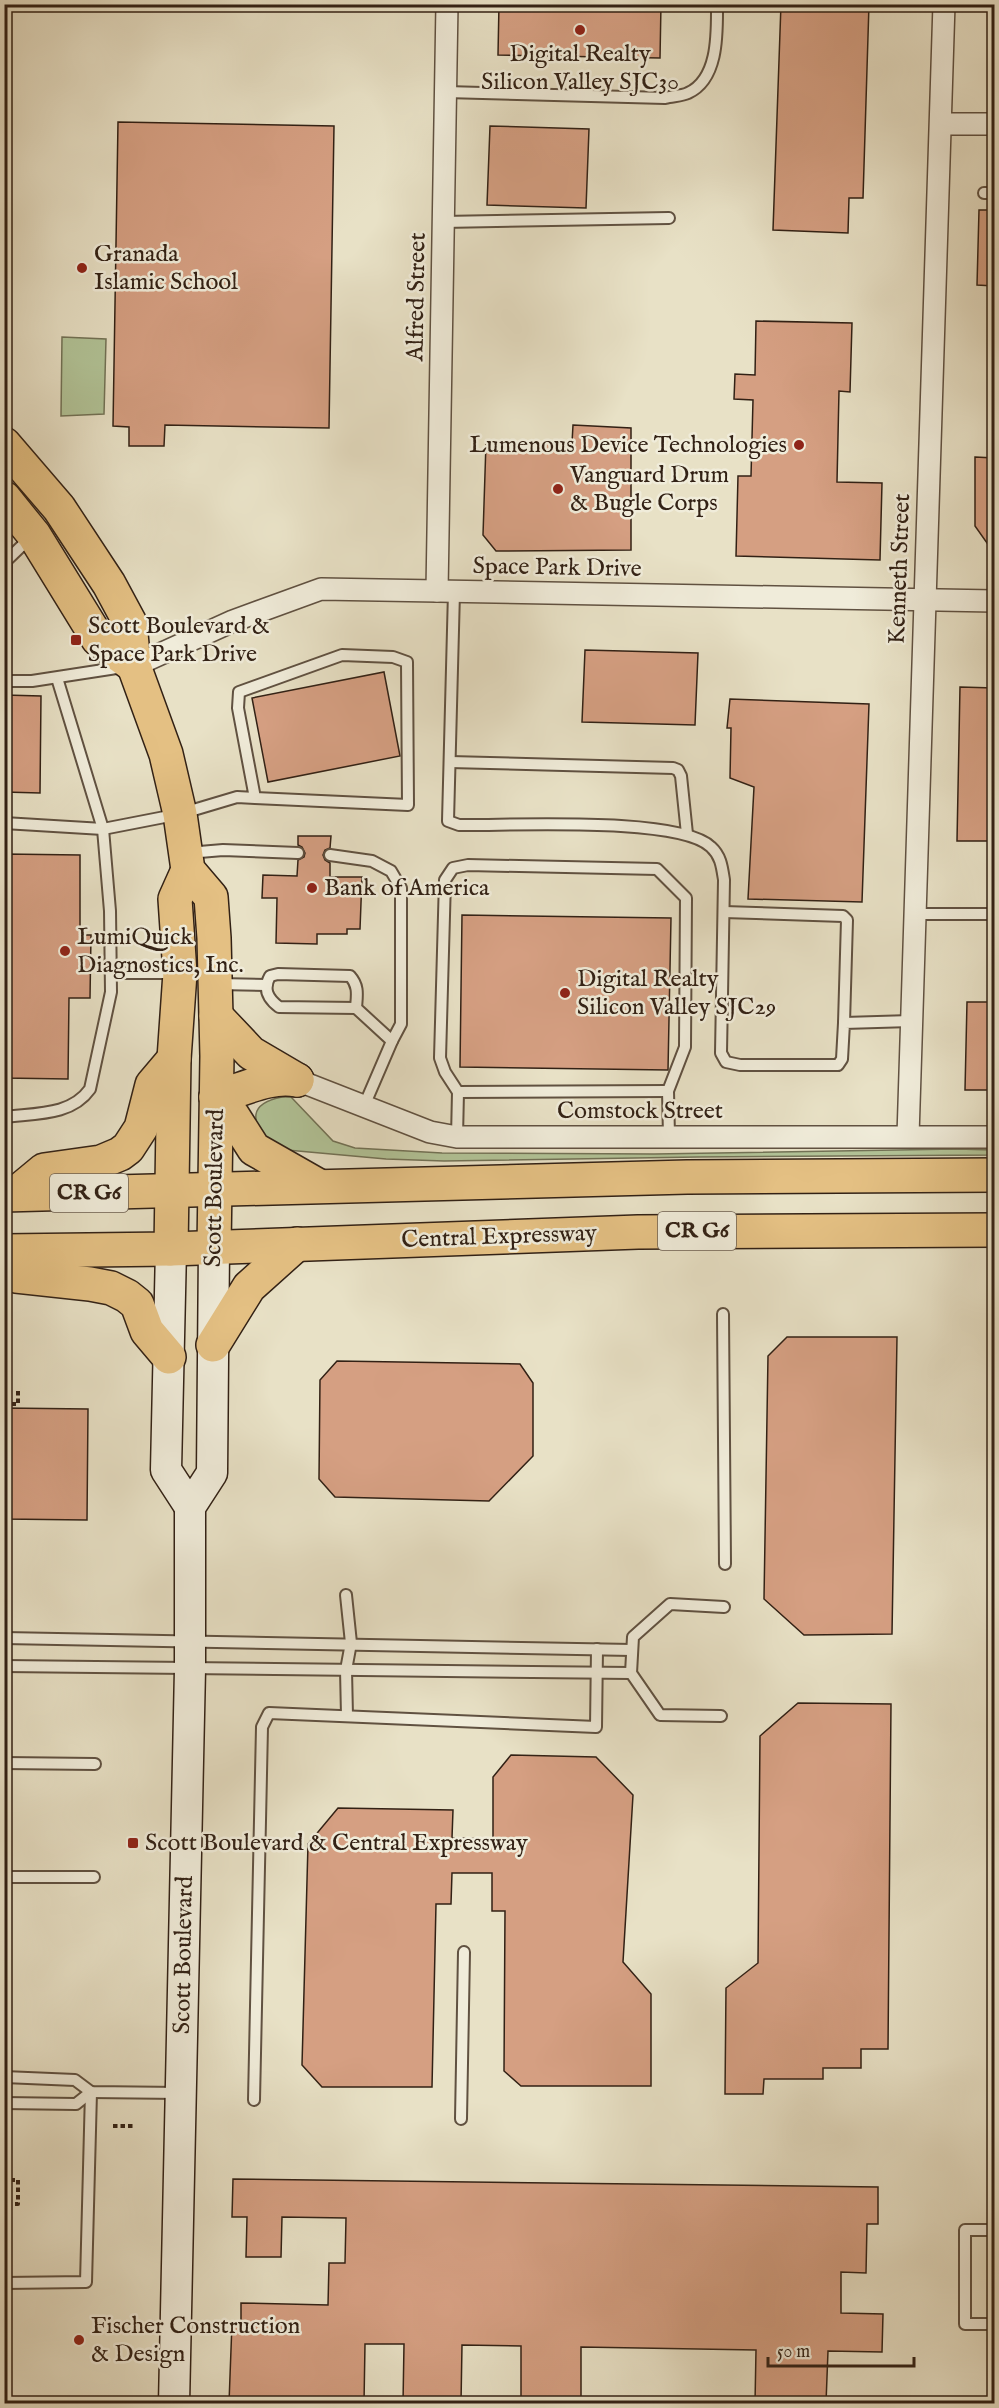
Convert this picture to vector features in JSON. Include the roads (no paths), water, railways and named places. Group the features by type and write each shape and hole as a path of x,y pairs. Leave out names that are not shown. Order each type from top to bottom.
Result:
{"main road":[{"path":"4,444 59,508 109,584 130,623 134,666 166,754 180,814 187,862"},
{"path":"4,498 34,535 98,639 134,666"},
{"name":"Scott Boulevard","path":"187,862 175,899 180,973 174,1059 166,1470 190,1507"},
{"name":"Scott Boulevard","path":"174,2403 190,1654 190,1507 212,1473 216,1190 216,1016 211,897 187,862"},
{"path":"216,1016 251,1053 297,1080"},
{"path":"10,1195 44,1170 101,1162 128,1148 141,1128 152,1085 174,1059"},
{"path":"297,1080 284,1078 262,1081 216,1097 233,1116 254,1149 318,1186"},
{"name":"CR G6","path":"10,1195 687,1177 994,1174"},
{"name":"Central Expressway","path":"4,1251 171,1249 638,1232 994,1230"},
{"path":"213,1345 249,1287 297,1244"},
{"path":"4,1266 16,1276 90,1284 111,1288 127,1296 137,1304 147,1331 169,1357"}],"street":[{"name":"Alfred Street","path":"445,591 444,222 447,4"},
{"name":"Kenneth Street","path":"908,1136 944,4"},
{"path":"941,124 994,124"},
{"name":"Space Park Drive","path":"134,666 233,621 321,589 994,601"},
{"name":"Comstock Street","path":"297,1080 430,1132 458,1137 994,1137"}],"lane":[{"path":"446,92 665,98 689,93 706,77 713,59 717,4"},
{"path":"444,222 669,218"},
{"path":"34,535 6,561 5,681 57,678 134,666"},
{"path":"445,591 450,762 448,821 459,825 613,826 665,830 696,837 710,846 719,857 724,880 721,1053 726,1062 740,1065 838,1065 842,1059 847,920 843,916 724,912"},
{"path":"4,823 103,829 180,814 237,797 255,798 408,806 407,662 393,657 342,655 239,692 238,708 255,798"},
{"path":"4,1117 61,1110 74,1106 83,1099 90,1089 111,992 110,911 103,829 57,678"},
{"path":"450,762 674,768 681,776 687,834"},
{"path":"187,862 224,850 298,853"},
{"path":"330,855 372,861 391,871 401,888 401,1024 364,1106"},
{"path":"458,1137 458,1092 445,1072 440,1058 445,880 453,868 468,865 657,869 686,898 685,1047 668,1091 669,1136"},
{"path":"915,914 994,914"},
{"path":"111,973 180,973"},
{"path":"356,1008 356,982 350,976 278,974 270,976 266,985 267,993 279,1007 356,1008 392,1041"},
{"path":"215,984 266,985"},
{"path":"844,1023 911,1021"},
{"path":"458,1092 668,1091"},
{"path":"723,1314 725,1564"},
{"path":"346,1595 351,1643 346,1670 347,1716"},
{"path":"721,1716 660,1715 631,1673 633,1637 670,1604 724,1606"},
{"path":"4,1638 346,1670 631,1673"},
{"path":"4,1666 351,1643 632,1650"},
{"path":"254,2100 262,1727 269,1713 596,1726 597,1649"},
{"path":"4,1763 95,1764"},
{"path":"4,1877 94,1877"},
{"path":"461,2119 464,1952"},
{"path":"4,2077 75,2080 91,2092 181,2093"},
{"path":"4,2103 76,2104 91,2092"},
{"path":"4,2283 86,2282 91,2092"},
{"path":"994,2230 965,2230 965,2324 994,2324"}],"place":[{"name":"Digital Realty Silicon Valley SJC30","path":"580,30"},
{"name":"Granada Islamic School","path":"82,268"},
{"name":"Lumenous Device Technologies","path":"799,445"},
{"name":"Vanguard Drum & Bugle Corps","path":"558,489"},
{"name":"Scott Boulevard & Space Park Drive","path":"76,640"},
{"name":"Bank of America","path":"312,888"},
{"name":"LumiQuick Diagnostics, Inc.","path":"65,951"},
{"name":"Digital Realty Silicon Valley SJC29","path":"565,993"},
{"name":"Scott Boulevard & Central Expressway","path":"133,1843"},
{"name":"Fischer Construction & Design","path":"79,2340"}]}
